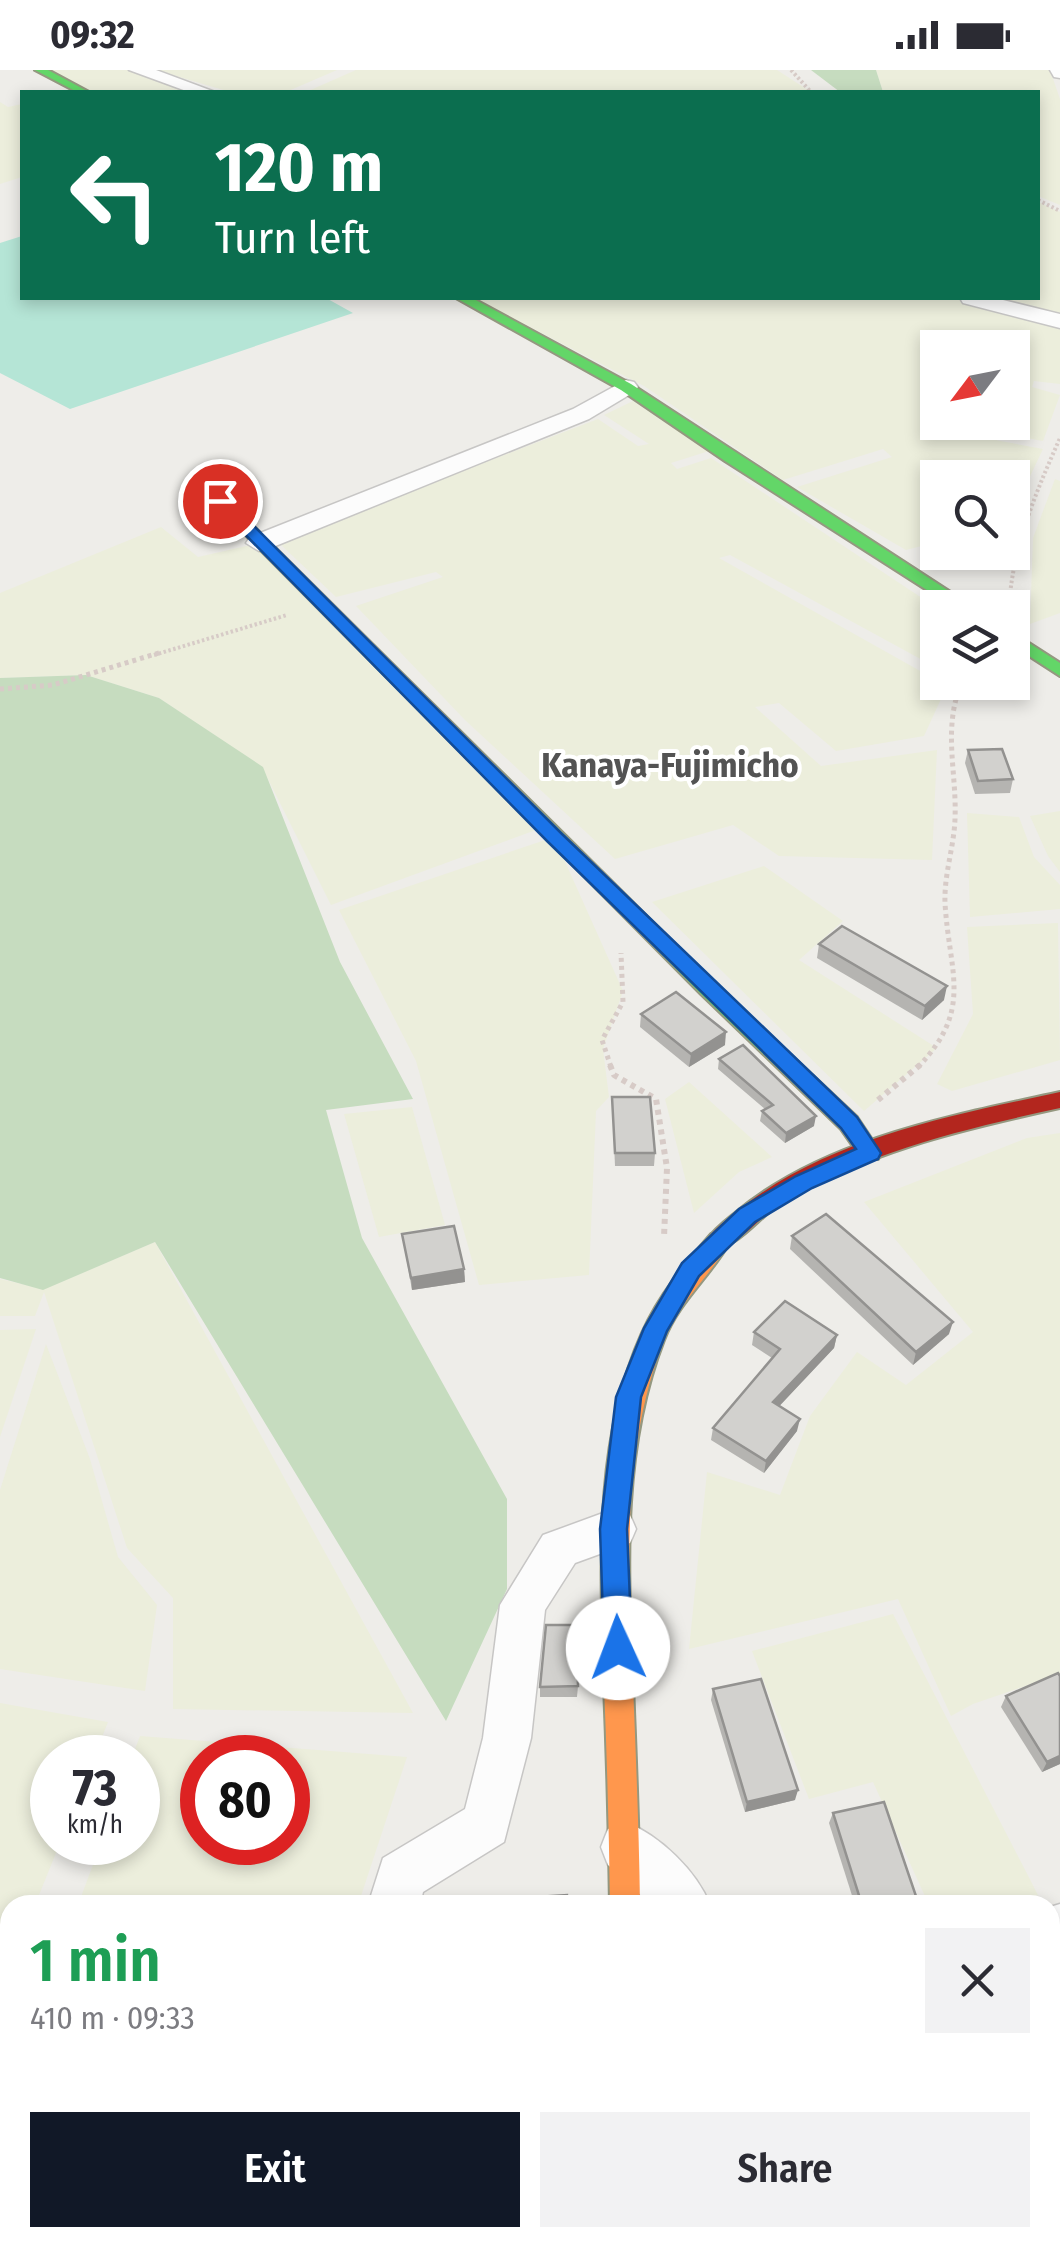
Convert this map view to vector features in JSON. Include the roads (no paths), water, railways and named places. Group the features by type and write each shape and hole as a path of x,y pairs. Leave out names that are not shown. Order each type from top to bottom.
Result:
{"main road":[{"path":"40,70 80,90"},
{"path":"467,300 626,387 939,590"},
{"path":"220,501 708,988 849,1122 870,1153"},
{"path":"1030,650 1060,672"},
{"path":"625,1895 614,1529 629,1397 656,1328 691,1270 747,1216 804,1182 870,1153 970,1120 1060,1100"}],"street":[{"path":"138,70 200,90"},
{"path":"979,300 1060,321"},
{"path":"259,543 581,414 626,387"},
{"path":"396,1895 401,1876 486,1824 507,1738 523,1605 559,1550 614,1529"},
{"path":"624,1846 678,1895"}],"district":[{"name":"Kanaya-Fujimicho","path":"670,765"}]}
